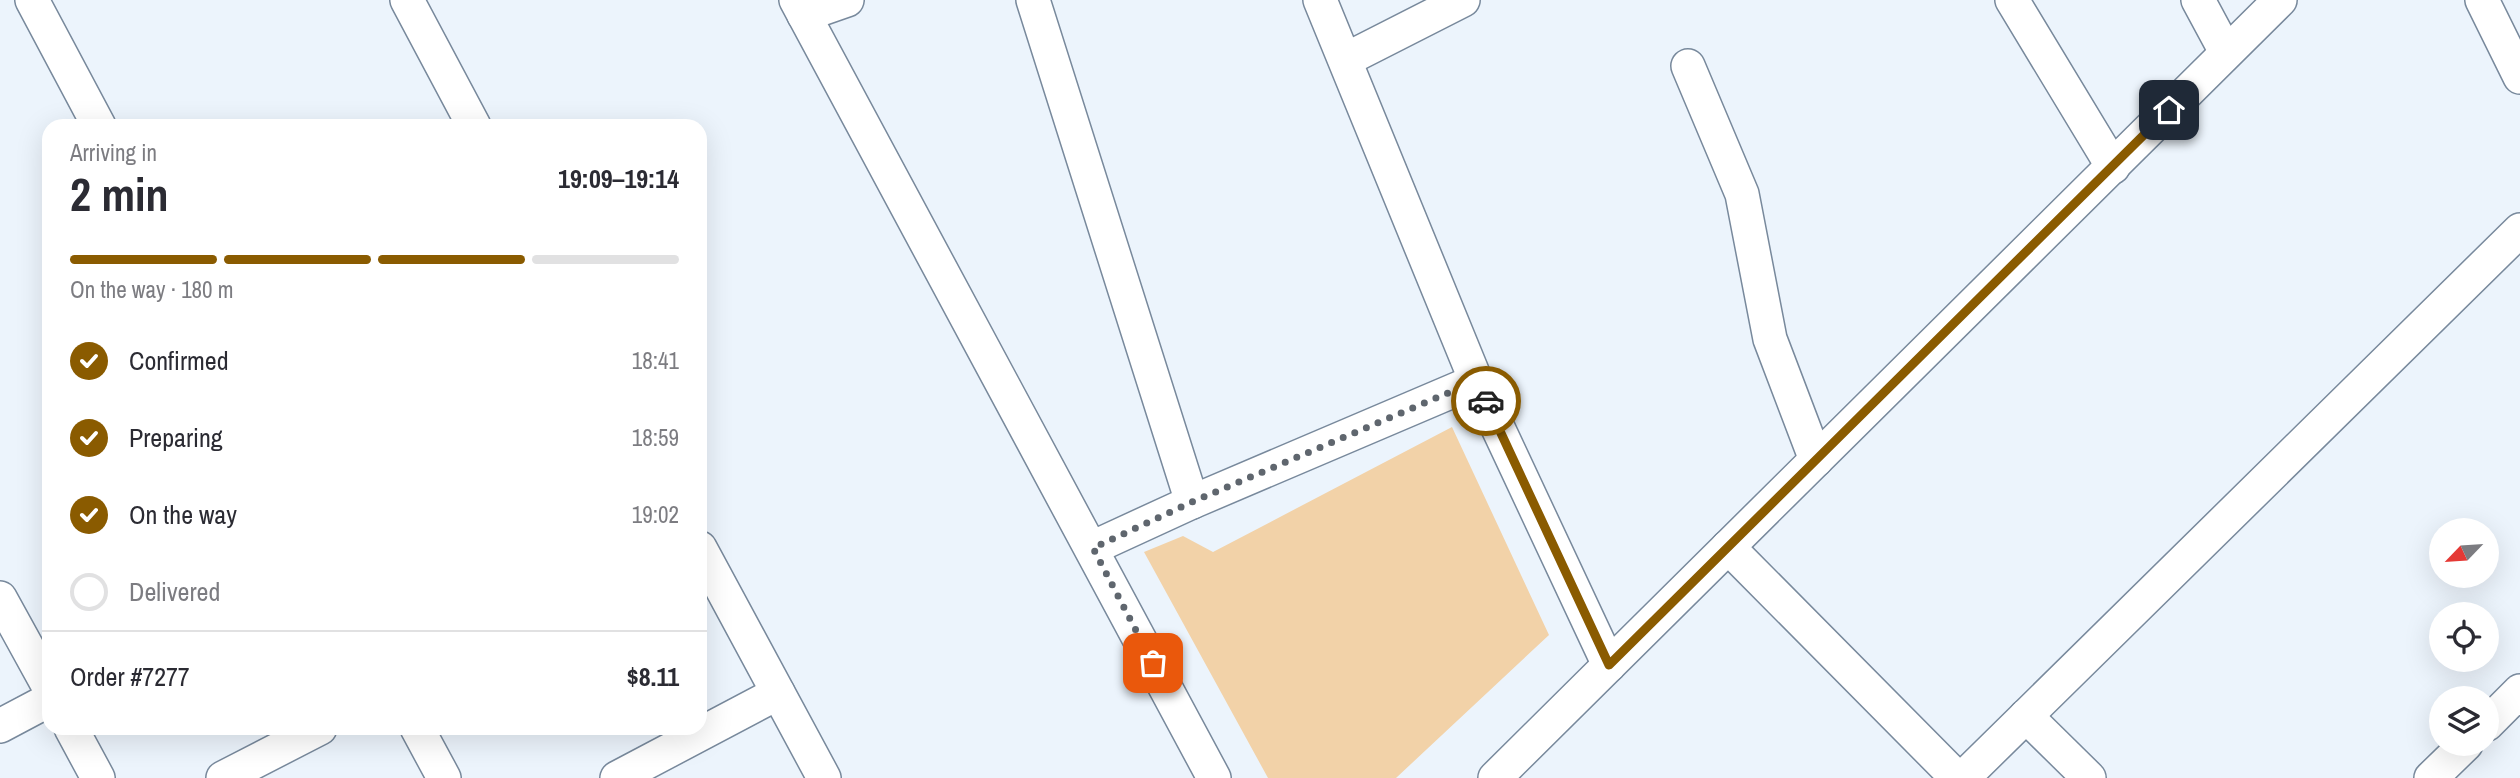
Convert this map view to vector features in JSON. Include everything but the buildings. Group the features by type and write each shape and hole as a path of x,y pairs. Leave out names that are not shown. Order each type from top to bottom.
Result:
{"street":[{"path":"32,0 95,119"},
{"path":"407,0 470,119"},
{"path":"847,0 800,7 1093,548 1214,778"},
{"path":"1033,0 1192,502"},
{"path":"1320,0 1347,59 1476,381 1609,665"},
{"path":"1347,59 1463,0"},
{"path":"2012,0 2113,167"},
{"path":"2198,0 2226,52"},
{"path":"1494,778 2280,0"},
{"path":"2482,0 2520,77"},
{"path":"1688,66 1742,194 1770,339 1816,460"},
{"path":"1963,778 2520,230"},
{"path":"1093,548 1192,502 1476,381"},
{"path":"1728,547 1957,778"},
{"path":"707,561 824,778"},
{"path":"0,597 42,674"},
{"path":"2499,712 2520,691"},
{"path":"707,730 778,693"},
{"path":"0,726 42,704"},
{"path":"2026,716 2089,778"},
{"path":"75,735 98,778"},
{"path":"223,778 306,735"},
{"path":"421,735 444,778"},
{"path":"617,778 698,735"},
{"path":"2431,778 2454,756"}],"shaded area":[{"path":"1452,427 1549,635 1396,778 1268,778 1144,552 1183,536 1213,552"}],"way so far":[{"path":"1153,663 1093,548 1192,502 1476,381 1486,401"}],"route":[{"path":"1486,401 1609,665 2169,110"}]}
